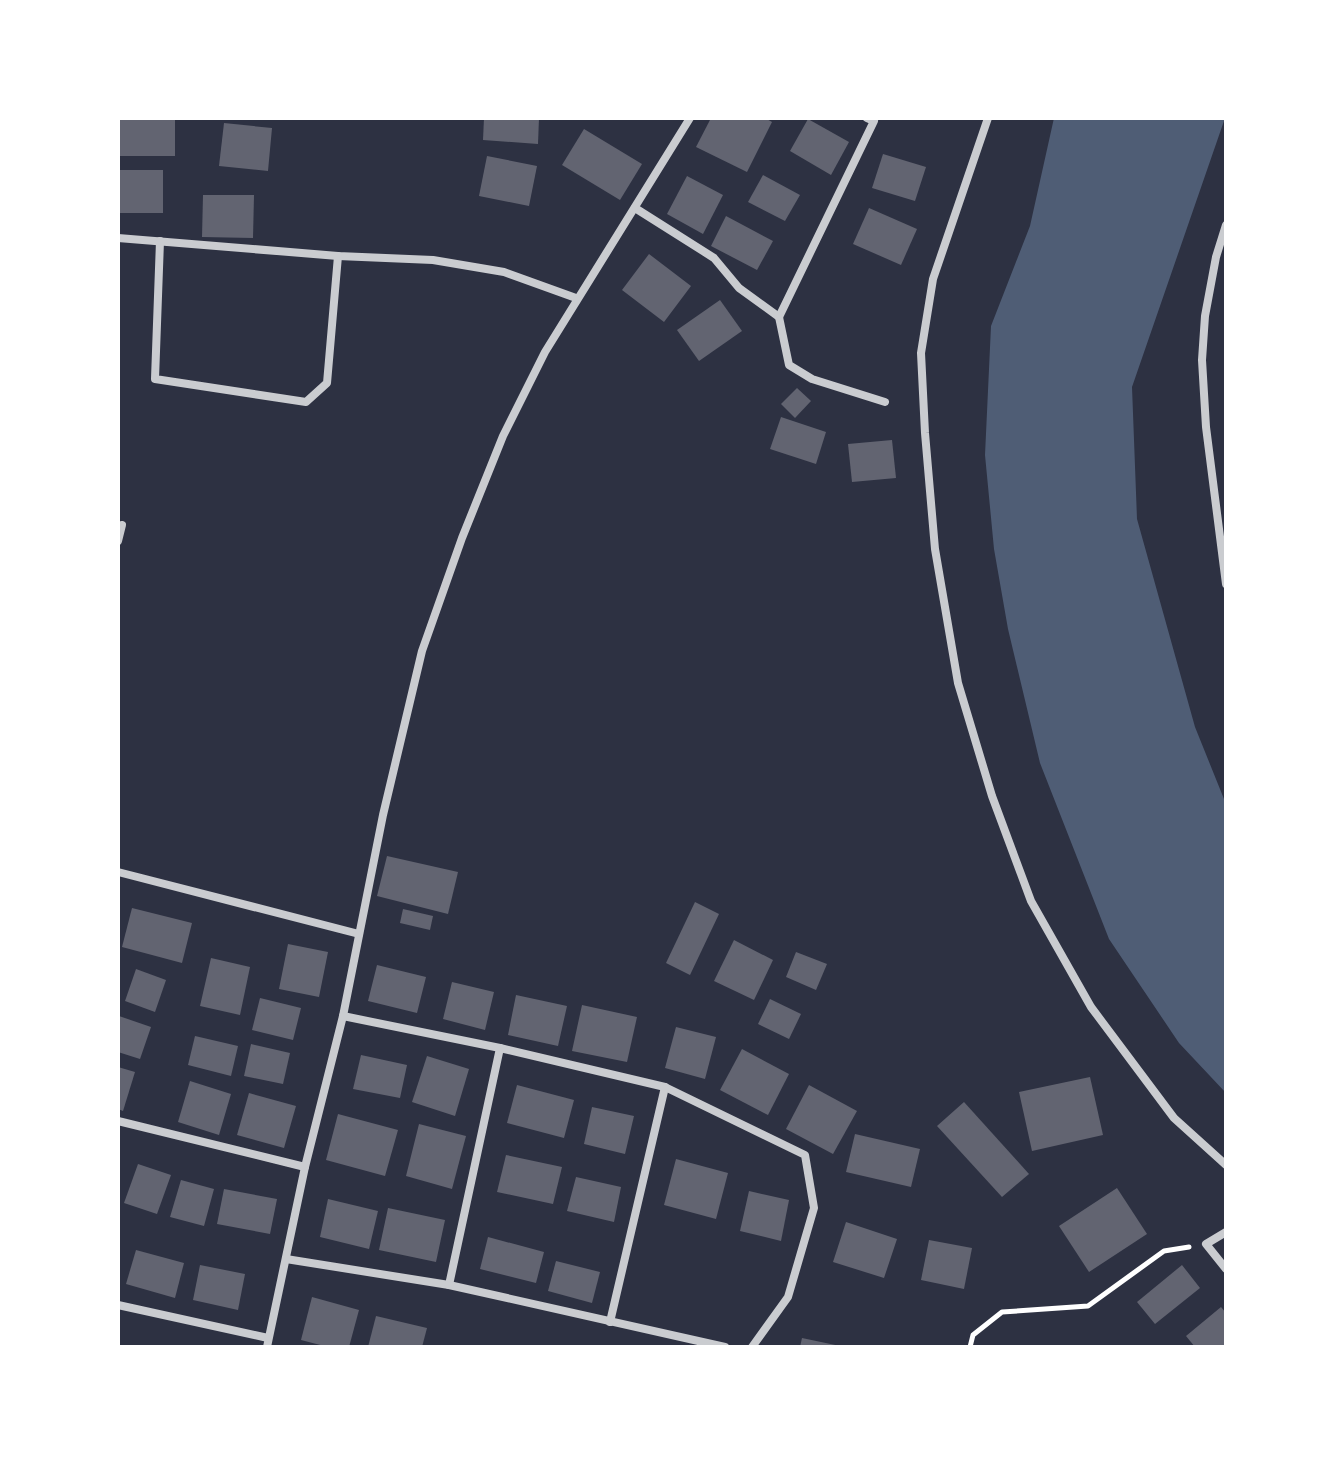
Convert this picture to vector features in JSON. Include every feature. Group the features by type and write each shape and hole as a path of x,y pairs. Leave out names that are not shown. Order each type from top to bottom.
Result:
{"street":[{"path":"118,1305 268,1342 422,651 462,538 503,436 545,352 690,118"},
{"path":"867,118 874,121 779,317 789,365 812,379 885,402"},
{"path":"988,118 933,279 921,353 935,549 958,683 992,796 1031,901 1091,1007 1174,1118 1226,1165"},
{"path":"635,208 714,258 739,288 779,317"},
{"path":"1226,225 1216,257 1205,316 1202,360 1206,427 1226,584"},
{"path":"118,238 338,256 433,260 504,272 576,298"},
{"path":"160,241 155,379 306,402 327,383 338,256"},
{"path":"118,541 122,525"},
{"path":"118,872 359,934"},
{"path":"343,1016 500,1048 665,1087 805,1155 814,1208 788,1297 752,1347"},
{"path":"449,1285 500,1048"},
{"path":"610,1322 665,1087"},
{"path":"118,1121 305,1167"},
{"path":"1226,1232 1206,1244 1226,1269"},
{"path":"286,1259 449,1285 725,1347"}],"path":[{"path":"970,1347 973,1335 1002,1312 1088,1306 1164,1251 1206,1244"}],"water":[{"path":"1054,118 1225,118 1132,387 1137,519 1195,727 1226,804 1226,1093 1179,1043 1109,939 1040,763 1008,629 994,549 985,455 991,326 1030,226"}],"building":[{"path":"118,118 175,118 175,156 118,156"},
{"path":"484,118 539,118 538,144 483,140"},
{"path":"711,118 765,118 772,122 747,172 696,147"},
{"path":"808,119 849,142 831,175 790,151"},
{"path":"224,123 272,128 268,171 219,166"},
{"path":"584,129 642,164 620,200 562,165"},
{"path":"883,154 926,167 915,201 872,188"},
{"path":"487,156 537,166 529,206 479,196"},
{"path":"119,170 163,170 163,213 118,213"},
{"path":"763,175 800,195 785,221 748,202"},
{"path":"687,176 723,195 703,234 667,214"},
{"path":"203,195 254,195 253,238 202,237"},
{"path":"869,208 917,229 901,265 853,244"},
{"path":"726,216 773,241 757,270 711,246"},
{"path":"649,254 691,286 664,322 622,290"},
{"path":"720,300 742,331 699,361 677,330"},
{"path":"797,388 811,401 795,418 781,404"},
{"path":"781,417 826,432 816,464 770,449"},
{"path":"892,440 896,478 852,482 848,444"},
{"path":"387,856 458,872 448,914 377,896"},
{"path":"695,902 719,914 690,975 666,963"},
{"path":"132,908 192,923 182,963 122,947"},
{"path":"403,909 433,916 430,930 400,923"},
{"path":"734,940 773,960 754,1000 714,981"},
{"path":"288,944 328,952 319,997 279,989"},
{"path":"796,952 827,964 816,990 786,977"},
{"path":"211,958 250,967 240,1015 200,1006"},
{"path":"377,965 426,977 417,1013 368,1001"},
{"path":"136,969 166,980 155,1012 125,1001"},
{"path":"452,982 494,992 485,1030 443,1019"},
{"path":"516,995 567,1006 558,1046 508,1035"},
{"path":"260,998 301,1008 293,1040 252,1030"},
{"path":"770,999 801,1014 789,1039 758,1024"},
{"path":"582,1005 637,1017 627,1062 572,1051"},
{"path":"119,1016 151,1027 140,1059 118,1052"},
{"path":"676,1027 716,1037 705,1079 665,1068"},
{"path":"195,1036 238,1046 231,1076 188,1065"},
{"path":"251,1044 290,1053 283,1084 244,1076"},
{"path":"742,1049 789,1074 768,1115 720,1090"},
{"path":"361,1055 407,1065 400,1098 353,1089"},
{"path":"427,1056 469,1069 455,1116 412,1102"},
{"path":"118,1067 135,1072 123,1111 118,1109"},
{"path":"1090,1077 1103,1135 1032,1151 1019,1092"},
{"path":"190,1081 231,1094 219,1135 178,1122"},
{"path":"517,1085 574,1100 564,1138 507,1123"},
{"path":"809,1085 857,1111 833,1154 786,1129"},
{"path":"249,1093 296,1106 284,1148 237,1135"},
{"path":"964,1102 1029,1174 1002,1197 937,1126"},
{"path":"592,1107 634,1116 625,1154 584,1144"},
{"path":"338,1114 398,1130 385,1176 326,1160"},
{"path":"419,1124 466,1136 452,1189 406,1176"},
{"path":"855,1134 920,1149 911,1187 846,1172"},
{"path":"506,1155 562,1167 553,1204 497,1192"},
{"path":"676,1159 728,1173 716,1219 664,1205"},
{"path":"138,1164 171,1175 157,1214 124,1203"},
{"path":"576,1177 621,1187 614,1222 567,1211"},
{"path":"181,1180 214,1189 204,1226 170,1217"},
{"path":"1117,1188 1147,1234 1089,1272 1059,1226"},
{"path":"224,1189 277,1199 270,1234 217,1224"},
{"path":"749,1191 789,1200 781,1241 740,1231"},
{"path":"328,1199 378,1211 369,1249 320,1237"},
{"path":"388,1208 445,1220 436,1262 379,1250"},
{"path":"846,1222 897,1239 884,1278 833,1262"},
{"path":"488,1237 544,1252 536,1283 480,1269"},
{"path":"929,1240 972,1248 964,1289 921,1280"},
{"path":"136,1250 184,1263 175,1298 126,1284"},
{"path":"556,1261 600,1272 592,1303 548,1291"},
{"path":"200,1265 245,1274 238,1310 193,1300"},
{"path":"1182,1265 1200,1288 1155,1324 1137,1302"},
{"path":"312,1297 359,1310 349,1347 328,1347 301,1340"},
{"path":"1221,1307 1226,1313 1226,1347 1195,1347 1186,1336"},
{"path":"376,1316 427,1328 422,1347 368,1347"},
{"path":"802,1338 840,1346 840,1347 800,1347"}]}
